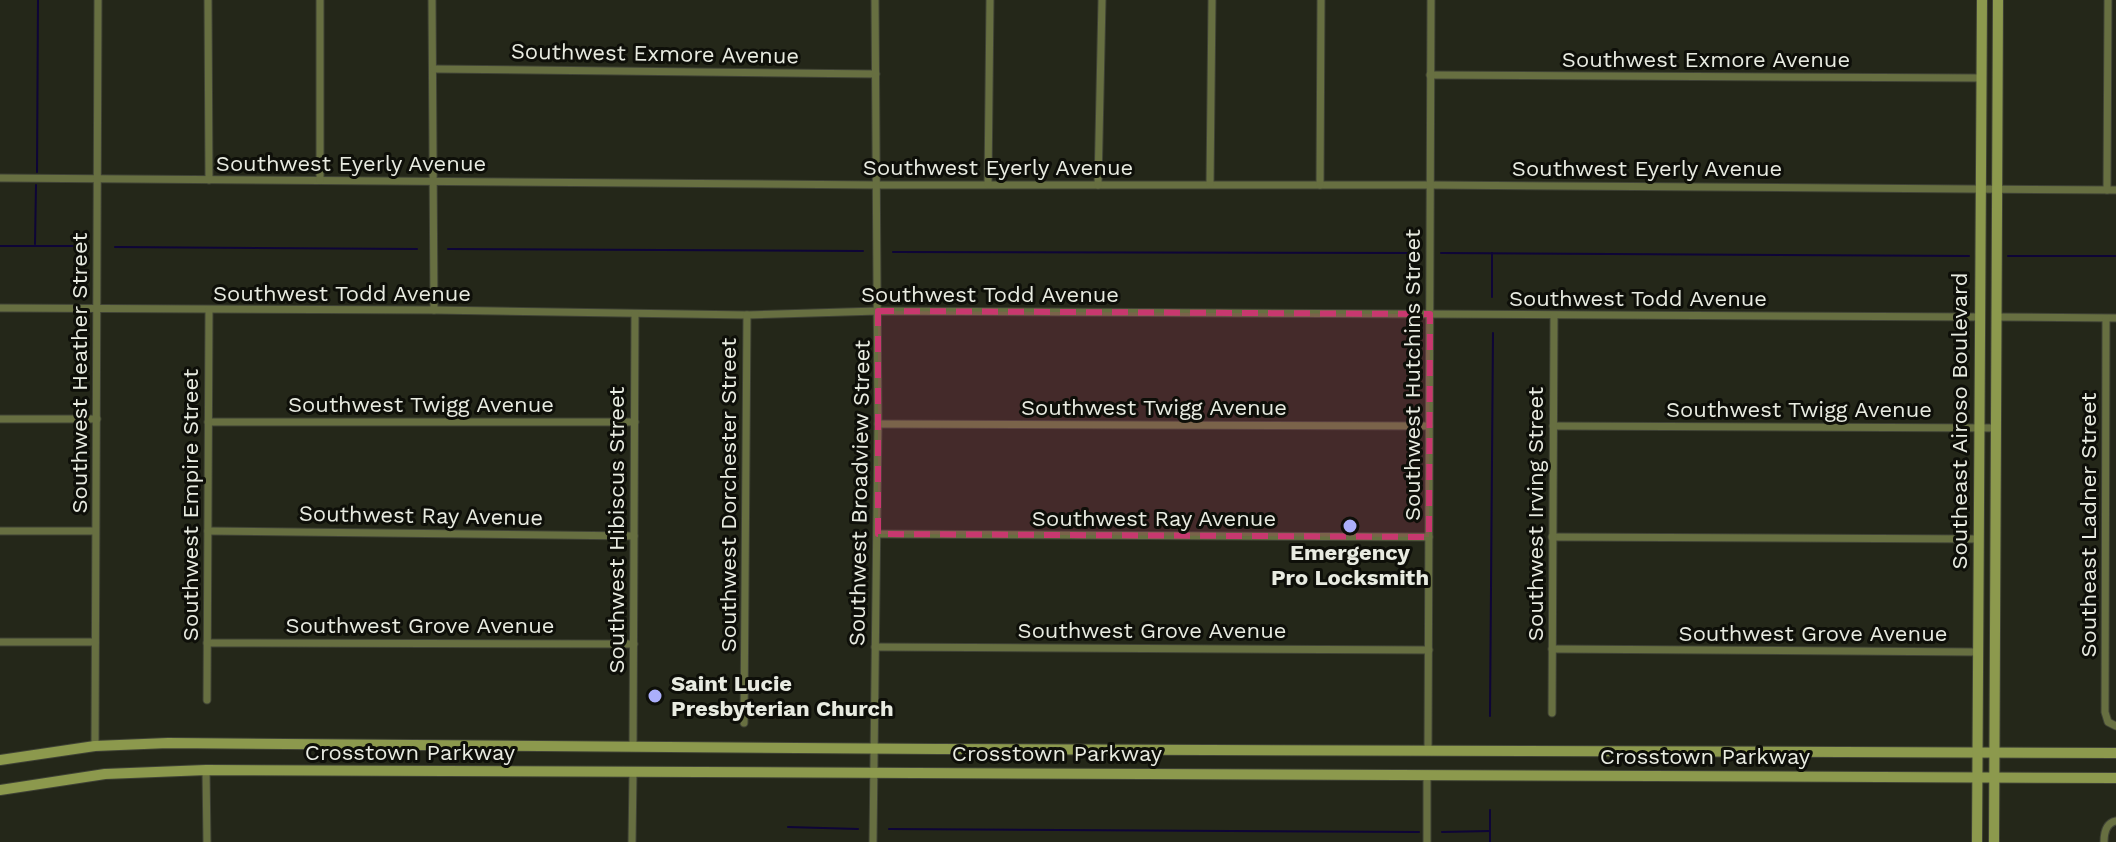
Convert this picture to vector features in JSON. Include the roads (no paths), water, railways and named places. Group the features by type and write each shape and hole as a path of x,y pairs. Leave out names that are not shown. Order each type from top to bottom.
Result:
{"main road":[{"name":"Southeast Airoso Boulevard","path":"1977,842 1982,0"},
{"name":"Southeast Airoso Boulevard","path":"1994,842 1998,0"},
{"name":"Crosstown Parkway","path":"0,760 95,746 168,743 2116,753"},
{"name":"Crosstown Parkway","path":"0,790 105,774 206,770 2116,778"}],"street":[{"name":"Southwest Heather Street","path":"95,746 98,0"},
{"path":"208,0 209,180"},
{"path":"320,0 320,180"},
{"path":"432,0 434,310"},
{"name":"Southwest Broadview Street","path":"873,842 878,534 875,0"},
{"path":"988,184 990,0"},
{"path":"1098,185 1102,0"},
{"path":"1210,184 1212,0"},
{"path":"1320,185 1321,0"},
{"name":"Southwest Hutchins Street","path":"1428,750 1431,0"},
{"path":"2108,0 2111,190"},
{"name":"Southwest Exmore Avenue","path":"434,69 876,74"},
{"name":"Southwest Exmore Avenue","path":"1430,75 1981,78"},
{"name":"Southwest Eyerly Avenue","path":"0,178 2111,190"},
{"name":"Southwest Todd Avenue","path":"0,308 747,315 878,311 1980,317"},
{"name":"Southwest Empire Street","path":"207,700 209,310"},
{"name":"Southwest Hibiscus Street","path":"633,746 635,314"},
{"name":"Southwest Dorchester Street","path":"744,723 747,315"},
{"name":"Southwest Irving Street","path":"1552,713 1554,316"},
{"path":"1996,317 2116,318"},
{"name":"Southeast Ladner Street","path":"2106,319 2105,712 2108,722 2116,726"},
{"path":"0,419 97,419"},
{"name":"Southwest Twigg Avenue","path":"208,422 635,422"},
{"name":"Southwest Twigg Avenue","path":"878,424 1429,426"},
{"name":"Southwest Twigg Avenue","path":"1553,426 1996,428"},
{"path":"0,531 95,531"},
{"name":"Southwest Ray Avenue","path":"208,531 634,536"},
{"name":"Southwest Ray Avenue","path":"878,534 1429,537"},
{"path":"1552,537 1979,539"},
{"path":"0,642 95,642"},
{"name":"Southwest Grove Avenue","path":"207,643 634,644"},
{"name":"Southwest Grove Avenue","path":"875,647 1429,650"},
{"name":"Southwest Grove Avenue","path":"1552,649 1977,652"},
{"path":"206,770 207,842"},
{"path":"632,842 633,773"},
{"path":"1427,775 1427,842"},
{"path":"2104,842 2107,825 2116,821"}],"waterway":[{"path":"37,172 38,0"},
{"path":"35,244 36,185"},
{"path":"0,246 81,246"},
{"path":"115,247 417,249"},
{"path":"448,249 863,251"},
{"path":"893,252 1416,253"},
{"path":"1441,253 1969,256"},
{"path":"1492,253 1492,297"},
{"path":"2008,256 2116,256"},
{"path":"1490,716 1493,333"},
{"path":"1490,810 1490,842"},
{"path":"788,827 858,829"},
{"path":"889,829 1419,832"},
{"path":"1442,832 1490,831"}],"place":[{"name":"Emergency Pro Locksmith","path":"1350,526"},
{"name":"Saint Lucie Presbyterian Church","path":"655,696"}]}
